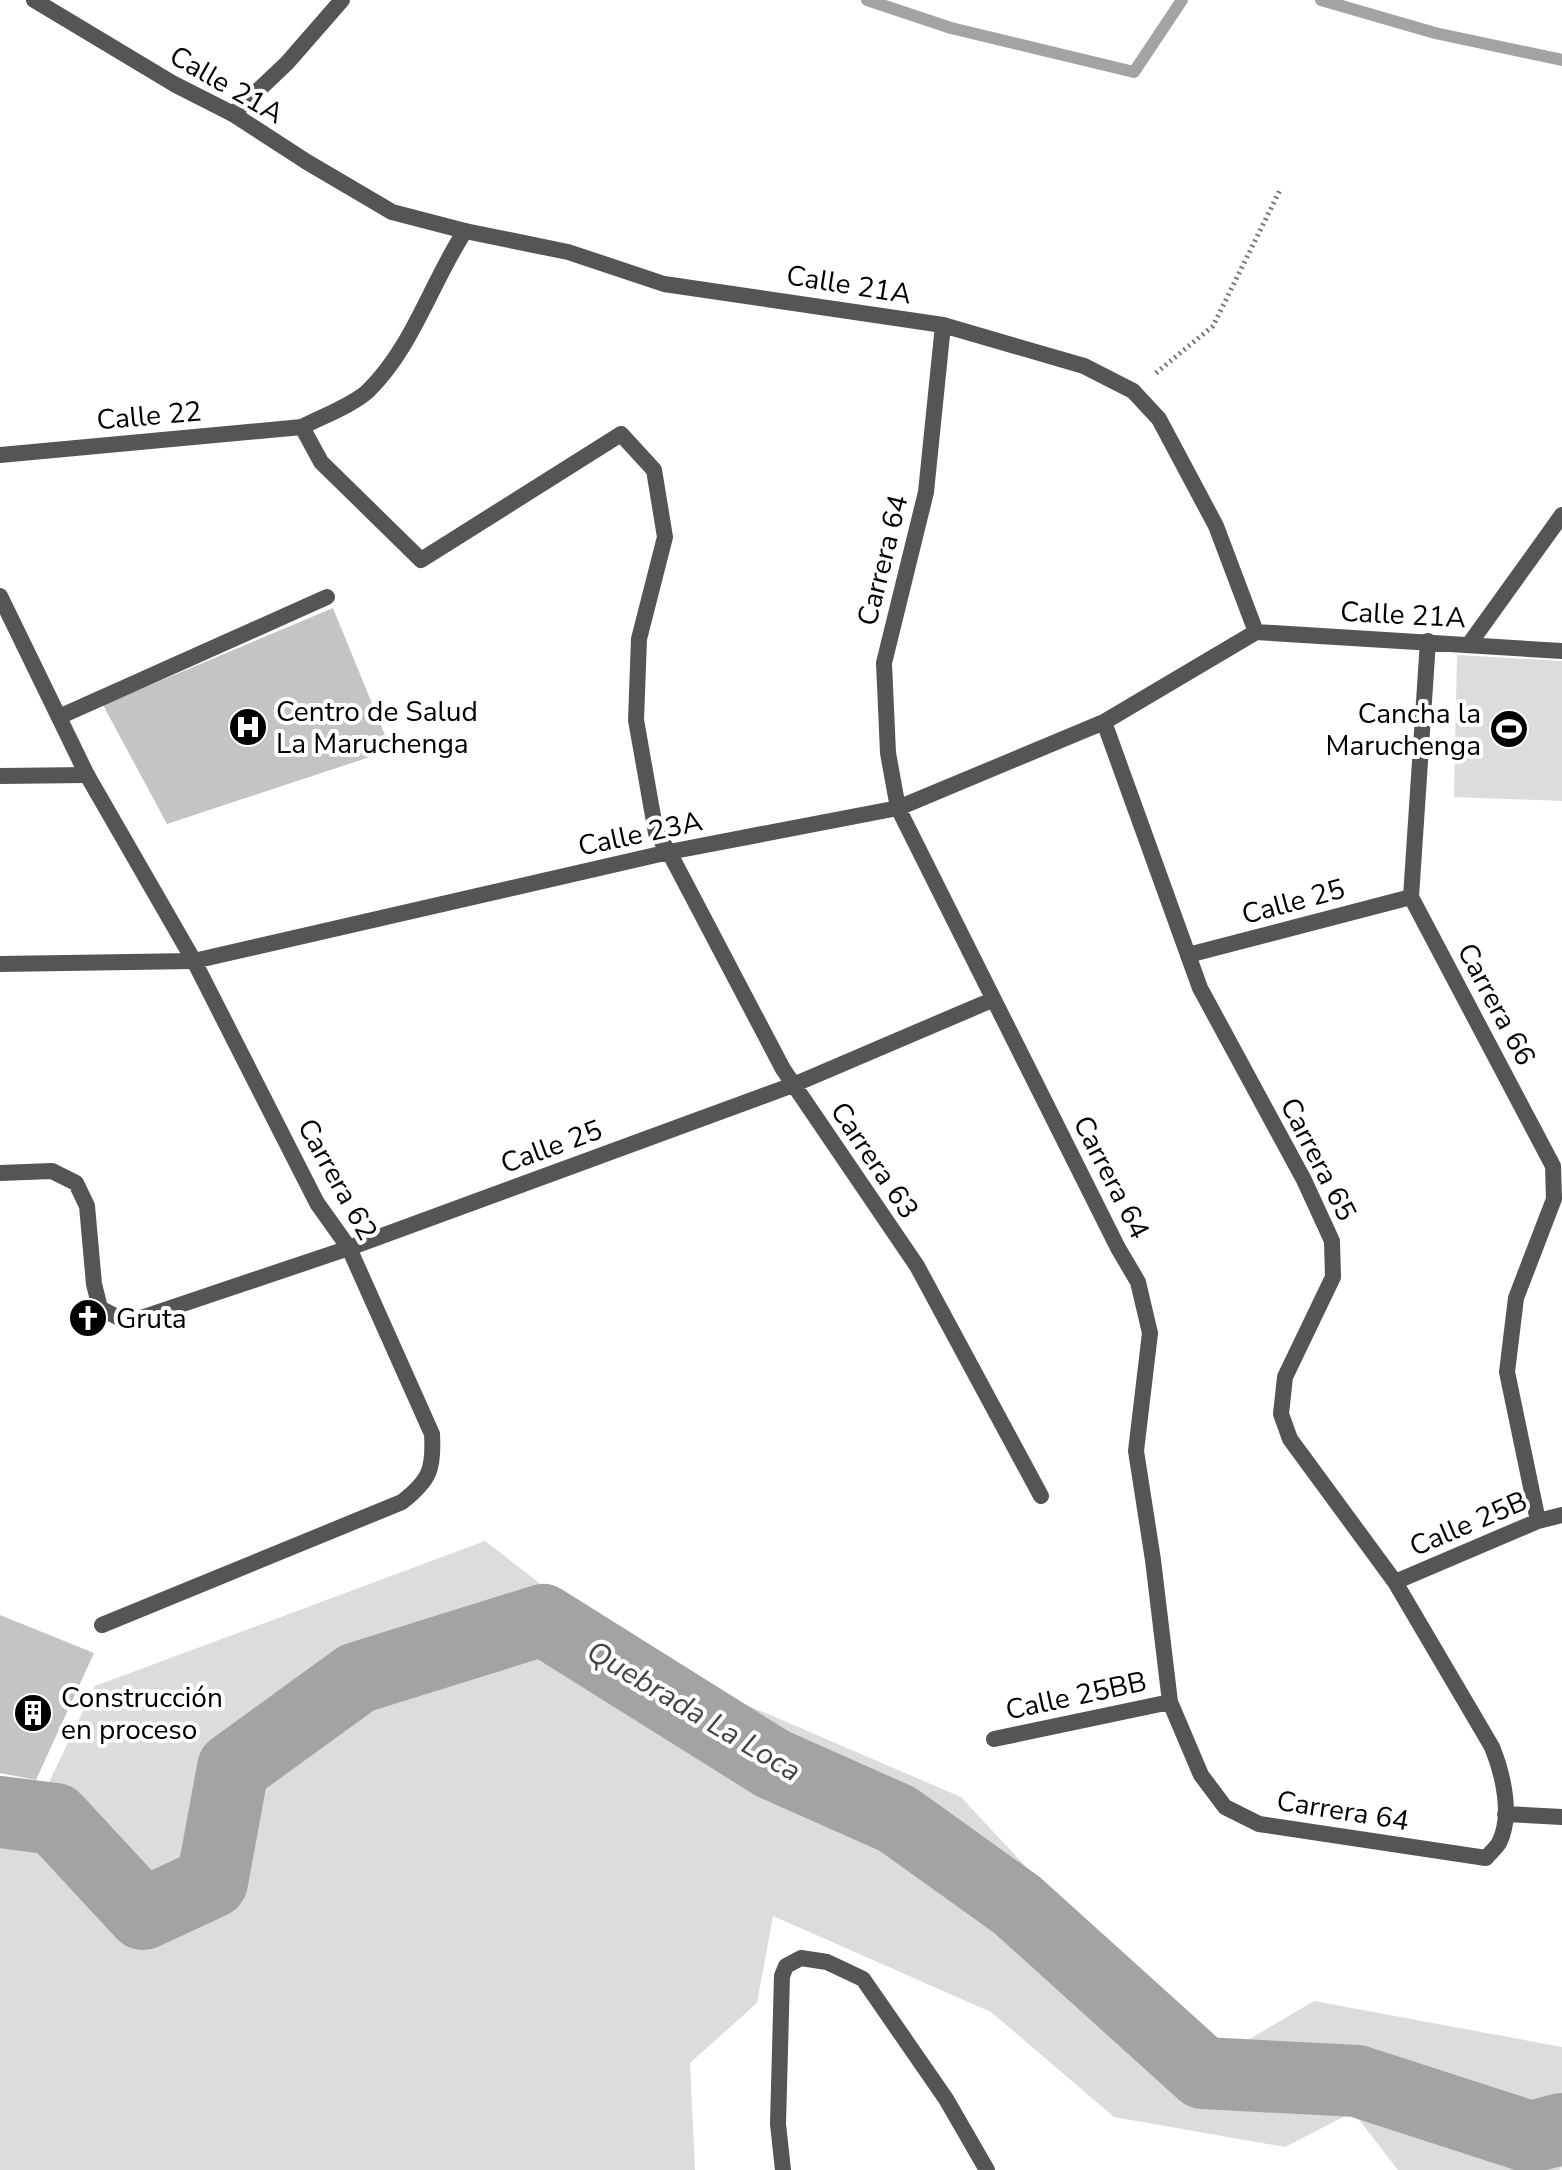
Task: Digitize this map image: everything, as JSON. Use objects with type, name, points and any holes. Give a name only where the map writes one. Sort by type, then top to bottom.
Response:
[{"type":"street","name":"Calle 21A","points":[[34,0],[174,84],[233,114],[392,212],[568,252],[664,284],[943,325],[1084,366],[1133,391],[1159,419],[1209,513],[1256,632],[1562,651]]},
{"type":"street","points":[[233,114],[287,63],[342,0]]},
{"type":"street","points":[[302,427],[366,393],[387,368],[409,335],[445,261],[465,231]]},
{"type":"street","name":"Carrera 64","points":[[943,325],[926,492],[884,663],[888,753],[898,808],[992,1000],[1138,1282],[1150,1333],[1136,1451],[1170,1702],[1201,1775],[1225,1807],[1259,1824],[1486,1858]]},
{"type":"street","name":"Calle 22","points":[[0,455],[302,427]]},
{"type":"street","name":"Carrera 63","points":[[302,427],[321,462],[421,560],[621,434],[654,470],[665,537],[639,639],[636,720],[656,833],[793,1085],[917,1266],[1041,1496]]},
{"type":"street","points":[[1470,643],[1562,515]]},
{"type":"street","name":"Carrera 62","points":[[0,596],[61,716],[87,775],[194,961],[317,1203],[349,1248],[432,1434],[434,1464],[421,1487],[402,1502],[102,1625]]},
{"type":"street","points":[[61,716],[327,597]]},
{"type":"street","name":"Calle 23A","points":[[0,964],[194,961],[669,852],[898,808],[1104,722],[1256,632]]},
{"type":"street","points":[[1411,897],[1428,641]]},
{"type":"street","name":"Carrera 65","points":[[1104,722],[1200,988],[1304,1180],[1332,1241],[1333,1277],[1285,1377],[1281,1414],[1290,1439],[1395,1582],[1492,1747],[1501,1769],[1505,1814],[1499,1842],[1486,1858]]},
{"type":"street","points":[[0,776],[87,775]]},
{"type":"street","name":"Calle 25","points":[[1188,955],[1411,897]]},
{"type":"street","name":"Carrera 66","points":[[1411,897],[1553,1166],[1554,1199],[1516,1298],[1507,1372],[1538,1521]]},
{"type":"street","name":"Calle 25","points":[[0,1173],[52,1171],[76,1183],[87,1206],[94,1284],[100,1308],[119,1318],[135,1320],[349,1248],[793,1085],[992,1000]]},
{"type":"street","name":"Calle 25B","points":[[1395,1582],[1538,1521],[1562,1515]]},
{"type":"street","name":"Calle 25BB","points":[[994,1739],[1170,1702]]},
{"type":"street","points":[[1505,1814],[1562,1817]]},
{"type":"street","points":[[783,2170],[778,2124],[782,1976],[786,1966],[801,1958],[827,1962],[863,1979],[946,2099],[987,2170]]},
{"type":"path","points":[[1133,391],[1213,326],[1281,188]]},
{"type":"shaded area","name":"Cancha la Maruchenga","points":[[1457,655],[1562,661],[1562,801],[1454,797]]},
{"type":"shaded area","points":[[485,1541],[635,1657],[961,1797],[1209,2063],[1314,2001],[1562,2047],[1562,2167],[1559,2170],[1398,2170],[1353,2112],[1285,2147],[1114,2117],[991,2012],[773,1916],[757,2003],[690,2063],[695,2170],[0,2170],[0,1785],[44,1793],[95,1686]]},
{"type":"building","name":"Centro de Salud La Maruchenga","points":[[333,608],[391,750],[167,824],[103,705]]},
{"type":"building","name":"Construcción en proceso","points":[[0,1615],[94,1653],[36,1780],[0,1773]]},
{"type":"waterway","points":[[867,0],[951,28],[1134,72],[1182,0]]},
{"type":"waterway","points":[[1321,0],[1435,33],[1562,60]]},
{"type":"waterway","name":"Quebrada La Loca","points":[[0,1812],[55,1819],[143,1914],[212,1882],[233,1768],[357,1678],[543,1620],[773,1764],[897,1819],[1017,1905],[1203,2073],[1357,2081],[1530,2137],[1562,2129]]},
{"type":"place","name":"Centro de Salud La Maruchenga","points":[[248,727]]},
{"type":"place","name":"Cancha la Maruchenga","points":[[1509,729]]},
{"type":"place","name":"Gruta","points":[[88,1318]]},
{"type":"place","name":"Construcción en proceso","points":[[33,1713]]}]
